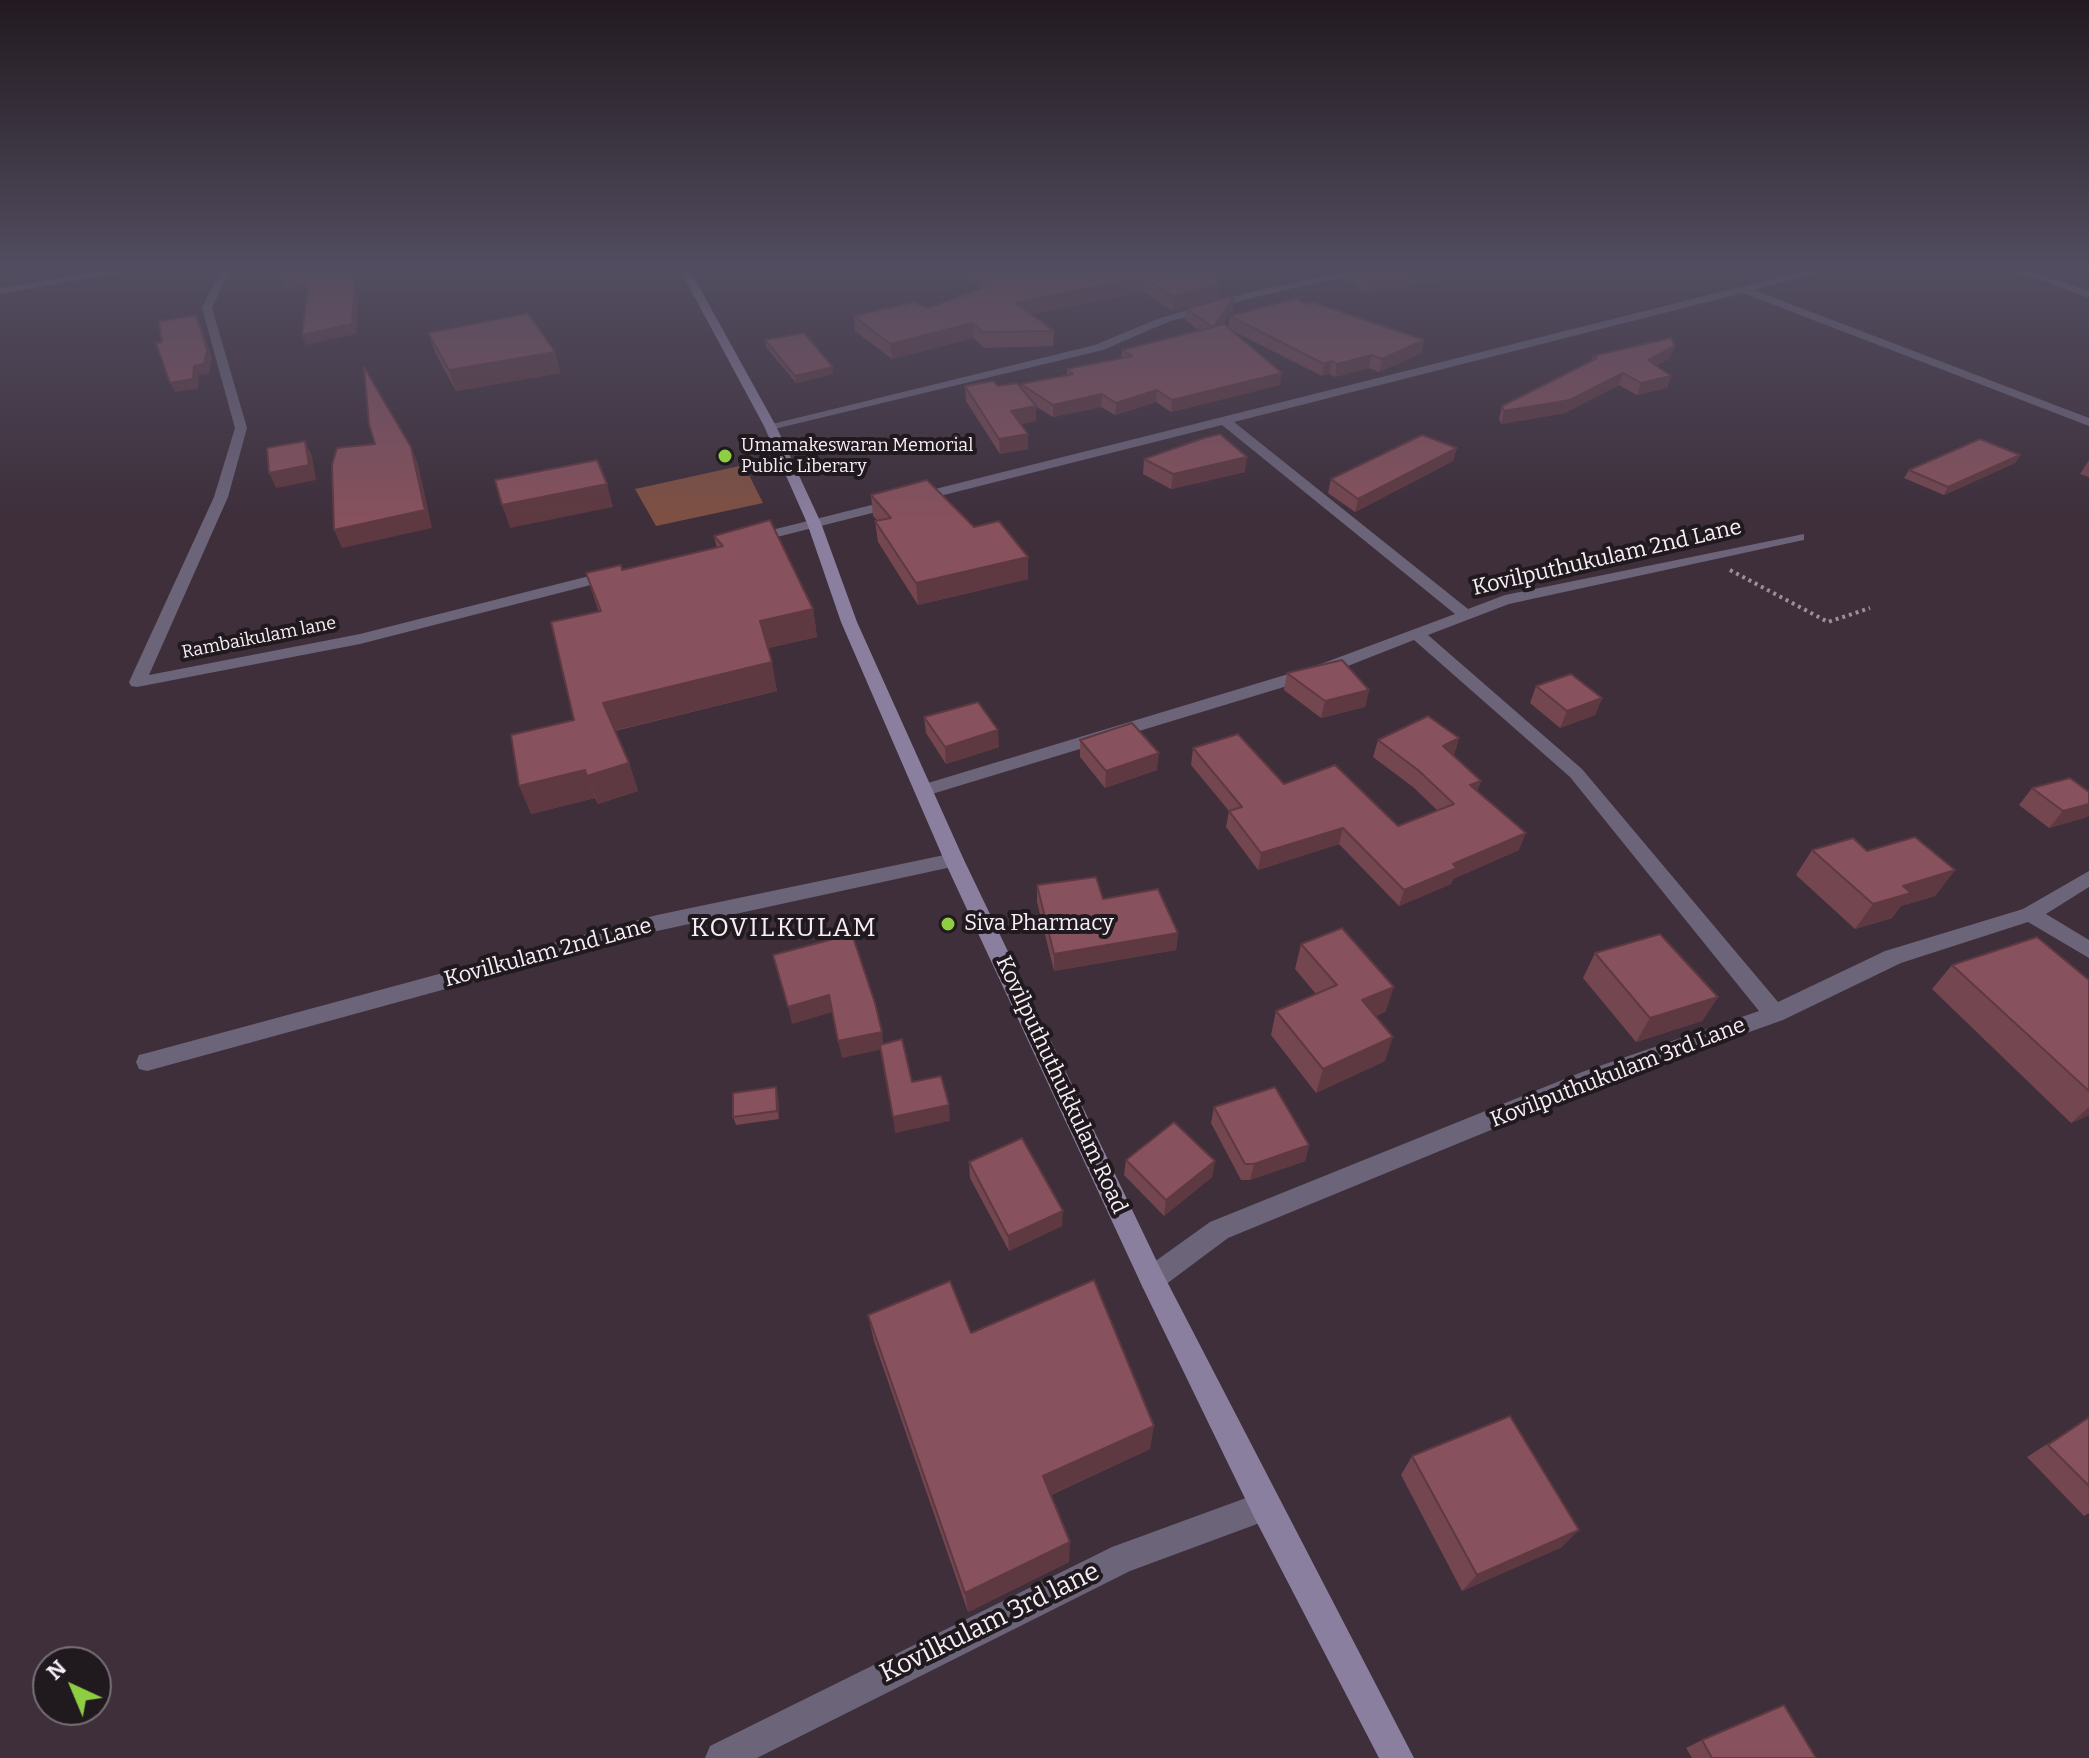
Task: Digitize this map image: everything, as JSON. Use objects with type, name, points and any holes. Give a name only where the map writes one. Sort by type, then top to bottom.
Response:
[{"type":"street","name":"Rambaikulam lane","points":[[220,354],[241,428],[221,497],[137,682],[360,639],[633,570]]},
{"type":"street","name":"Kovilputhuthukkulam Road","points":[[731,354],[770,426],[814,523],[849,622],[954,860],[1152,1279],[1265,1506],[1397,1758]]},
{"type":"street","points":[[770,426],[1074,354]]},
{"type":"street","points":[[739,542],[1489,354]]},
{"type":"street","points":[[1912,354],[2089,422]]},
{"type":"street","points":[[1223,419],[1465,614]]},
{"type":"street","name":"Kovilputhukulam 2nd Lane","points":[[925,790],[1324,669],[1505,600],[1799,537]]},
{"type":"street","points":[[1417,634],[1576,773],[1775,1014]]},
{"type":"street","name":"Kovilkulam 2nd Lane","points":[[147,1062],[657,923],[954,860]]},
{"type":"street","name":"Kovilputhukulam 3rd Lane","points":[[1152,1279],[1219,1230],[1590,1079],[1775,1014],[1893,957],[2030,914],[2089,878]]},
{"type":"street","points":[[2030,914],[2089,950]]},
{"type":"street","name":"Kovilkulam 3rd lane","points":[[722,1758],[1123,1558],[1265,1506]]},
{"type":"path","points":[[1705,556],[1828,622],[1870,608]]},
{"type":"shaded area","points":[[744,465],[763,503],[656,526],[635,489]]},
{"type":"building","points":[[160,354],[206,354],[204,364],[194,366],[193,379],[170,383]]},
{"type":"building","points":[[440,354],[543,354],[449,370]]},
{"type":"building","points":[[777,354],[822,354],[833,367],[795,376]]},
{"type":"building","points":[[1129,354],[1260,354],[1282,373],[1172,400],[1157,390],[1116,403],[1102,394],[1053,405],[1021,384],[1073,374],[1067,369],[1132,356]]},
{"type":"building","points":[[1304,354],[1393,354],[1382,359],[1372,355],[1324,364]]},
{"type":"building","points":[[1659,354],[1648,360],[1671,376],[1641,383],[1623,373],[1570,400],[1504,411],[1502,406],[1597,358],[1593,356]]},
{"type":"building","points":[[364,367],[411,447],[425,510],[334,530],[332,465],[337,448],[375,444],[369,424]]},
{"type":"building","points":[[993,381],[998,386],[1017,383],[1036,406],[1011,411],[1028,434],[999,439],[965,386]]},
{"type":"building","points":[[1220,434],[1247,457],[1173,474],[1144,459],[1204,438]]},
{"type":"building","points":[[1422,435],[1457,448],[1358,499],[1331,479]]},
{"type":"building","points":[[1980,439],[2020,455],[1948,487],[1909,470]]},
{"type":"building","points":[[305,441],[309,465],[269,473],[267,448]]},
{"type":"building","points":[[597,460],[607,484],[502,505],[495,480]]},
{"type":"building","points":[[927,480],[974,527],[999,521],[1028,557],[916,583],[875,521],[891,518],[871,495]]},
{"type":"building","points":[[770,520],[813,609],[760,621],[772,662],[603,703],[629,763],[587,776],[585,770],[519,786],[511,735],[574,720],[551,622],[601,611],[586,573],[621,565],[622,570],[723,546],[714,536]]},
{"type":"building","points":[[1342,660],[1369,690],[1325,701],[1287,673]]},
{"type":"building","points":[[1571,674],[1602,698],[1567,711],[1536,686]]},
{"type":"building","points":[[978,702],[998,730],[945,747],[924,717]]},
{"type":"building","points":[[1428,716],[1459,738],[1443,746],[1481,781],[1470,785],[1526,833],[1453,864],[1457,868],[1404,890],[1343,828],[1261,853],[1229,811],[1242,807],[1193,748],[1238,734],[1284,784],[1335,765],[1398,826],[1454,804],[1418,770],[1378,740]]},
{"type":"building","points":[[1132,723],[1159,753],[1106,771],[1080,740]]},
{"type":"building","points":[[2070,778],[2089,792],[2089,804],[2063,811],[2032,788]]},
{"type":"building","points":[[1915,837],[1955,870],[1903,886],[1911,893],[1873,904],[1812,850],[1853,838],[1867,851]]},
{"type":"building","points":[[1096,877],[1103,899],[1158,889],[1178,933],[1054,954],[1037,885]]},
{"type":"building","points":[[1342,928],[1394,987],[1362,1000],[1393,1037],[1323,1069],[1276,1011],[1337,985],[1301,944]]},
{"type":"building","points":[[852,934],[882,1032],[838,1041],[829,995],[788,1007],[773,955]]},
{"type":"building","points":[[1660,934],[1718,997],[1650,1018],[1595,953]]},
{"type":"building","points":[[2037,937],[2089,980],[2089,1091],[1952,965]]},
{"type":"building","points":[[902,1039],[912,1082],[941,1076],[949,1105],[893,1117],[880,1045]]},
{"type":"building","points":[[776,1087],[777,1111],[733,1117],[733,1093]]},
{"type":"building","points":[[1275,1087],[1309,1145],[1254,1164],[1245,1164],[1214,1107]]},
{"type":"building","points":[[1174,1122],[1215,1161],[1166,1200],[1126,1160]]},
{"type":"building","points":[[1022,1138],[1063,1211],[1008,1236],[969,1162]]},
{"type":"building","points":[[1094,1280],[1154,1426],[1043,1476],[1070,1542],[965,1593],[868,1315],[950,1281],[971,1333]]},
{"type":"building","points":[[1510,1416],[1579,1530],[1477,1575],[1412,1456]]},
{"type":"building","points":[[2089,1419],[2089,1486],[2048,1445]]},
{"type":"building","points":[[1784,1705],[1816,1758],[1712,1758],[1702,1740]]},
{"type":"place","name":"Umamakeswaran Memorial Public Liberary","points":[[725,456]]},
{"type":"place","name":"Siva Pharmacy","points":[[948,924]]},
{"type":"district","name":"KOVILKULAM","points":[[784,929]]}]
